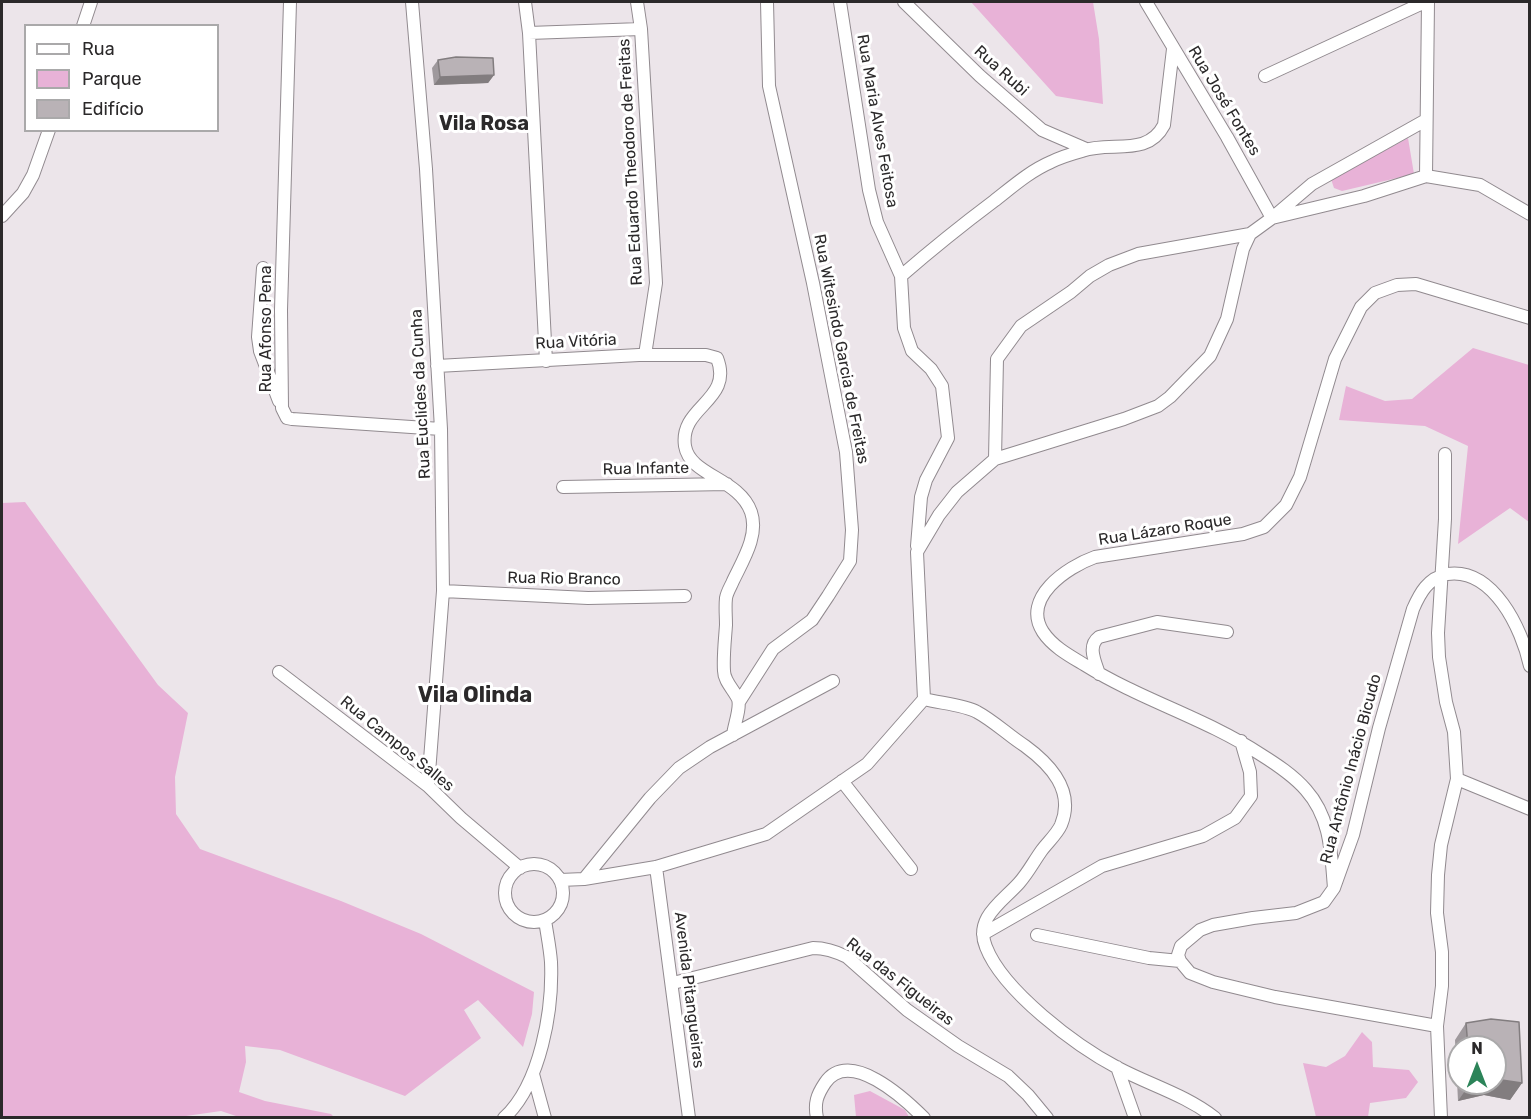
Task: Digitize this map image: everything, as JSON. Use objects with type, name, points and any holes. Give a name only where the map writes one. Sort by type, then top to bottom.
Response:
[{"type":"street","points":[[84,24],[91,2]]},
{"type":"street","name":"Rua Afonso Pena","points":[[290,2],[281,310],[282,408],[287,418],[292,419],[441,429]]},
{"type":"street","name":"Rua Euclides da Cunha","points":[[412,2],[426,169],[441,429],[443,591],[428,786]]},
{"type":"street","points":[[525,2],[529,33],[546,361]]},
{"type":"street","name":"Rua Eduardo Theodoro de Freitas","points":[[637,2],[641,29],[656,284],[645,355]]},
{"type":"street","name":"Rua Witesindo Garcia de Freitas","points":[[739,702],[773,649],[812,620],[850,561],[852,530],[846,453],[813,283],[769,86],[767,2]]},
{"type":"street","name":"Rua Maria Alves Feitosa","points":[[840,2],[869,190],[878,222],[901,276],[904,328],[912,351],[931,369],[942,386],[948,438],[926,480],[916,552]]},
{"type":"street","name":"Rua Rubi","points":[[904,2],[980,76],[1042,130],[1086,149]]},
{"type":"street","points":[[1265,76],[1427,2],[1426,176]]},
{"type":"street","name":"Rua José Fontes","points":[[1151,3],[1173,49],[1227,137],[1272,218]]},
{"type":"street","points":[[529,33],[641,29]]},
{"type":"street","points":[[901,276],[932,248],[1050,162],[1086,149],[1136,145],[1152,141],[1159,136],[1164,125],[1173,49]]},
{"type":"street","points":[[994,459],[997,359],[1021,326],[1109,265],[1138,254],[1250,234],[1311,184],[1426,120]]},
{"type":"street","points":[[2,216],[23,193],[33,175],[48,132]]},
{"type":"street","points":[[1272,218],[1364,196],[1426,176],[1480,185],[1530,214]]},
{"type":"street","points":[[560,880],[584,879],[656,867],[766,834],[867,764],[924,699],[916,552],[939,515],[957,492],[994,459],[1124,419],[1158,406],[1170,397],[1210,356],[1227,319],[1243,249],[1250,234]]},
{"type":"street","points":[[263,268],[258,337],[260,351],[282,408]]},
{"type":"street","name":"Rua Lázaro Roque","points":[[1334,888],[1328,828],[1319,807],[1306,789],[1282,768],[1241,741],[1099,674],[1057,648],[1037,621],[1036,608],[1042,596],[1062,574],[1095,557],[1243,534],[1264,526],[1275,516],[1286,505],[1300,477],[1335,359],[1361,307],[1375,293],[1397,285],[1416,284],[1530,318]]},
{"type":"street","name":"Rua Vitória","points":[[437,366],[645,355],[706,355],[717,358],[719,383],[715,393],[696,412],[686,428],[684,441],[686,453],[697,466],[729,484]]},
{"type":"street","points":[[1440,1118],[1437,1026],[1442,986],[1442,952],[1437,913],[1438,875],[1441,845],[1457,779],[1454,732],[1443,692],[1438,633],[1443,575],[1445,454]]},
{"type":"street","points":[[729,484],[743,497],[753,520],[752,537],[726,596],[724,674],[739,702],[732,735]]},
{"type":"street","name":"Rua Infante","points":[[563,487],[729,484]]},
{"type":"street","points":[[1443,575],[1455,573],[1469,575],[1481,581],[1495,595],[1519,631],[1526,646],[1530,666]]},
{"type":"street","name":"Rua Antônio Inácio Bicudo","points":[[1180,961],[1178,955],[1180,946],[1200,930],[1223,923],[1296,913],[1324,902],[1334,888],[1353,836],[1379,728],[1413,609],[1427,584],[1443,575]]},
{"type":"street","name":"Rua Rio Branco","points":[[443,591],[588,598],[685,596]]},
{"type":"street","points":[[1099,674],[1093,646],[1094,641],[1099,637],[1157,622],[1227,632]]},
{"type":"street","name":"Rua Campos Salles","points":[[279,672],[428,786],[460,818],[520,868]]},
{"type":"street","points":[[584,879],[650,798],[680,768],[732,735],[833,681]]},
{"type":"street","points":[[924,699],[976,711],[1043,759],[1060,783],[1067,801],[1061,826],[1020,882],[992,910],[986,920],[983,934],[985,945],[994,962],[1033,1008],[1058,1029],[1117,1067],[1190,1102],[1215,1118]]},
{"type":"street","points":[[983,934],[1102,866],[1203,836],[1235,818],[1251,796],[1250,772],[1241,741]]},
{"type":"street","points":[[1457,779],[1530,809]]},
{"type":"street","points":[[842,781],[911,869]]},
{"type":"street","points":[[529,865],[547,868],[560,880],[563,890],[562,899],[553,915],[545,920],[526,921],[517,917],[510,910],[506,901],[507,882],[520,868],[529,865]]},
{"type":"street","name":"Avenida Pitangueiras","points":[[656,867],[689,1118]]},
{"type":"street","points":[[504,1118],[524,1091],[533,1074],[548,1019],[551,962],[545,920]]},
{"type":"street","points":[[1037,935],[1149,958],[1180,961],[1190,973],[1213,982],[1285,999],[1437,1026]]},
{"type":"street","name":"Rua das Figueiras","points":[[672,982],[813,948],[835,951],[847,957],[907,1010],[939,1034],[1008,1076],[1047,1118]]},
{"type":"street","points":[[1117,1067],[1135,1118]]},
{"type":"street","points":[[817,1118],[816,1097],[830,1076],[845,1071],[862,1073],[873,1078],[904,1097],[924,1118]]},
{"type":"street","points":[[533,1074],[545,1118]]},
{"type":"green space","points":[[971,2],[1093,2],[1099,39],[1103,104],[1056,96]]},
{"type":"green space","points":[[1408,138],[1414,174],[1342,191],[1334,188],[1331,179]]},
{"type":"green space","points":[[1473,348],[1529,365],[1529,522],[1510,508],[1458,544],[1468,446],[1425,426],[1339,420],[1346,386],[1385,401],[1412,399]]},
{"type":"green space","points":[[25,502],[158,685],[188,713],[175,777],[176,814],[200,849],[341,901],[421,934],[534,992],[532,1014],[523,1047],[478,1000],[464,1010],[481,1038],[405,1096],[280,1050],[245,1046],[246,1062],[239,1092],[265,1101],[331,1114],[334,1117],[239,1117],[221,1111],[172,1118],[2,1117],[2,503]]},
{"type":"green space","points":[[1362,1032],[1372,1042],[1373,1067],[1409,1070],[1418,1082],[1406,1098],[1370,1103],[1368,1117],[1316,1117],[1303,1063],[1326,1067],[1345,1056]]},
{"type":"green space","points":[[870,1091],[905,1110],[909,1117],[856,1117],[854,1095]]},
{"type":"building","points":[[456,57],[493,58],[494,75],[440,77],[438,60]]},
{"type":"building","points":[[1491,1019],[1519,1022],[1522,1083],[1507,1081],[1507,1035],[1467,1035],[1466,1023]]},
{"type":"district","name":"Vila Rosa","points":[[484,124]]},
{"type":"district","name":"Vila Olinda","points":[[475,696]]}]
